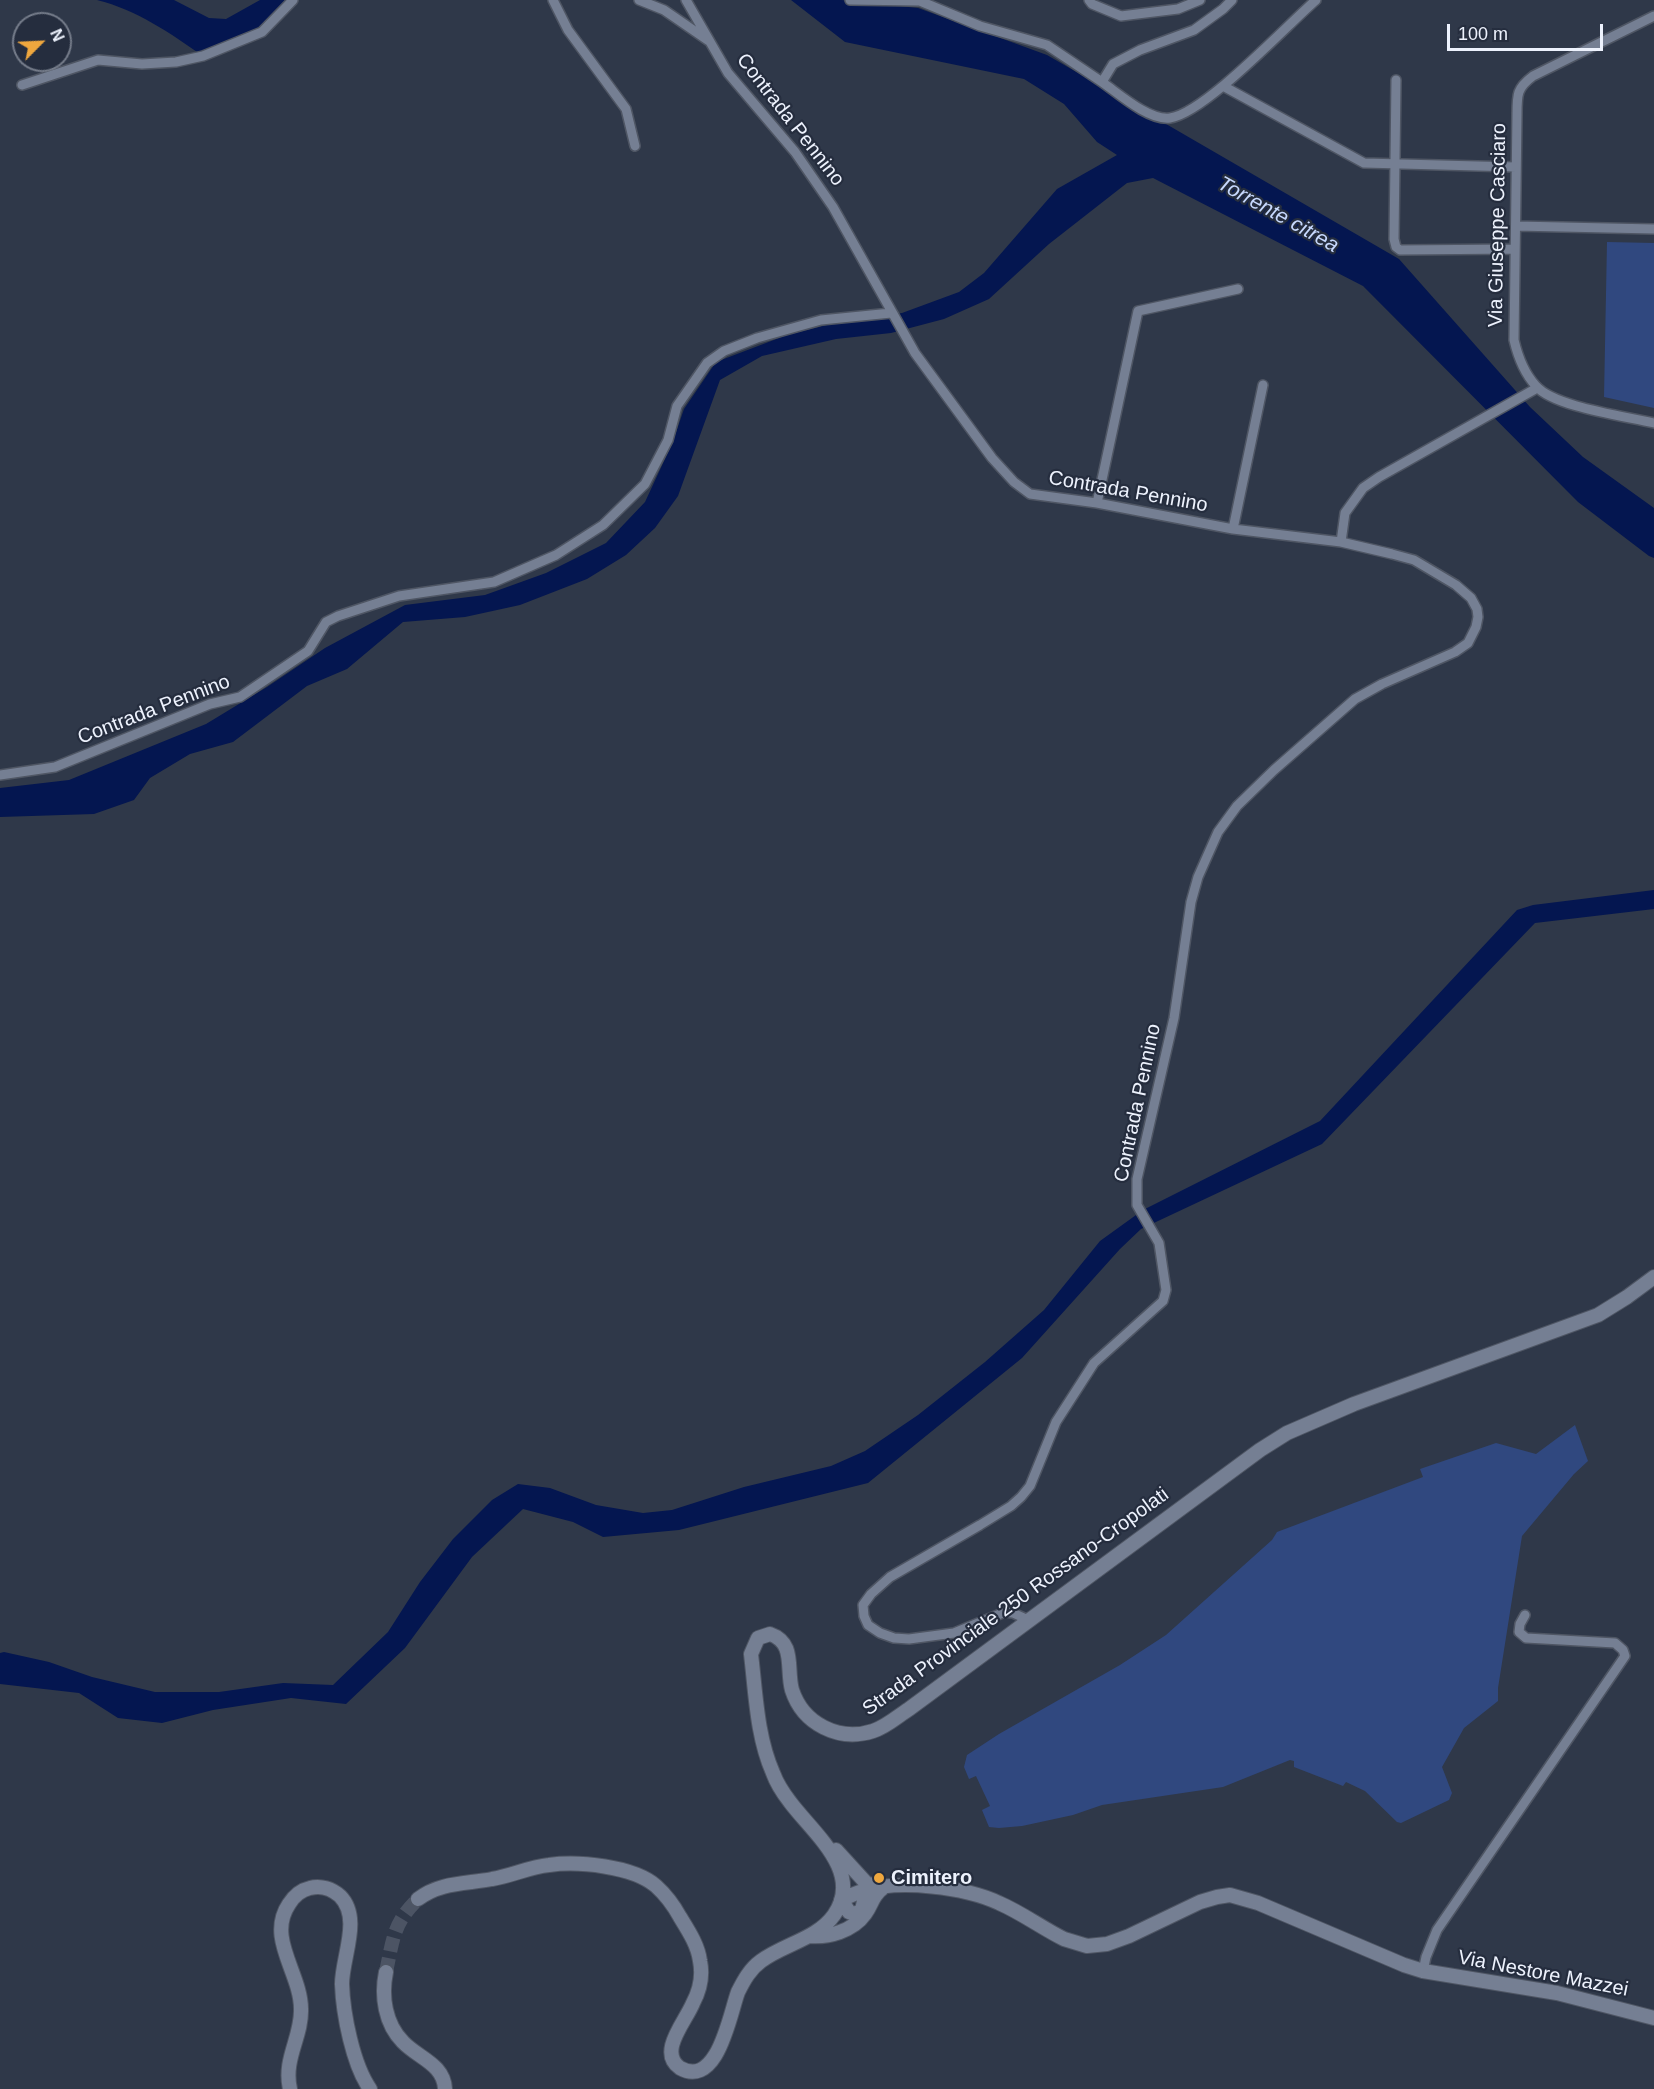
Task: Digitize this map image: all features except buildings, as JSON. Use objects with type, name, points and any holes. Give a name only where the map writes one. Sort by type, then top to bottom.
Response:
[{"type":"main road","name":"Strada Provinciale 250 Rossano-Cropolati","points":[[842,1900],[843,1883],[839,1868],[823,1841],[780,1788],[767,1760],[752,1663],[752,1654],[758,1638],[770,1634],[786,1645],[790,1661],[792,1689],[801,1708],[816,1723],[825,1729],[844,1734],[854,1735],[876,1730],[1260,1450],[1287,1433],[1353,1404],[1598,1315],[1627,1298],[1654,1276]]},
{"type":"main road","points":[[823,1841],[835,1850],[865,1886],[864,1912]]},
{"type":"main road","points":[[418,1899],[426,1893],[448,1885],[493,1879],[549,1865],[573,1864],[624,1871],[648,1880],[675,1908],[700,1956],[701,1982],[691,2008],[674,2039],[671,2053],[676,2065],[693,2073],[708,2067],[716,2059],[735,2001],[748,1973],[770,1955],[809,1936],[827,1923],[842,1900]]},
{"type":"main road","name":"Via Nestore Mazzei","points":[[842,1900],[865,1886],[931,1887],[977,1894],[1012,1909],[1064,1939],[1076,1944],[1097,1946],[1129,1936],[1208,1899],[1230,1895],[1258,1903],[1385,1959],[1423,1971],[1557,1993],[1654,2018]]},
{"type":"main road","points":[[290,2089],[289,2063],[300,2023],[301,2009],[298,1985],[283,1944],[280,1927],[285,1911],[293,1899],[304,1890],[316,1887],[337,1894],[349,1911],[350,1928],[343,1977],[344,2000],[359,2068],[370,2089]]},
{"type":"main road","points":[[809,1936],[828,1936],[864,1912],[872,1898],[885,1887]]},
{"type":"main road","points":[[842,1900],[845,1908],[852,1913],[864,1912]]},
{"type":"main road","points":[[386,1972],[385,2008],[394,2030],[402,2041],[439,2070],[444,2078],[445,2089]]},
{"type":"street","points":[[22,85],[98,60],[142,64],[176,62],[203,56],[262,32],[293,0]]},
{"type":"street","points":[[553,0],[568,30],[626,109],[635,146]]},
{"type":"street","name":"Contrada Pennino","points":[[639,0],[664,10],[711,43]]},
{"type":"street","name":"Contrada Pennino","points":[[686,0],[728,73],[795,152],[833,207],[915,353],[992,458],[1014,482],[1030,494],[1097,503],[1233,529],[1341,542],[1414,560],[1456,585],[1471,598],[1477,609],[1476,627],[1468,643],[1455,652],[1382,684],[1355,699],[1274,770],[1237,806],[1218,832],[1198,876],[1191,902],[1174,1018],[1137,1179],[1137,1205],[1159,1243],[1166,1290],[1163,1301],[1094,1363],[1056,1422],[1030,1486],[1011,1506],[890,1576],[863,1605],[868,1625],[894,1638],[909,1639],[954,1633],[1005,1612],[1024,1618]]},
{"type":"street","points":[[850,0],[920,1],[980,26],[1047,45],[1151,115],[1169,118],[1192,109],[1223,86],[1315,0]]},
{"type":"street","points":[[1089,0],[1092,4],[1121,16],[1178,9],[1200,0]]},
{"type":"street","points":[[1102,82],[1113,64],[1140,50],[1194,30],[1232,0]]},
{"type":"street","name":"Via Giuseppe Casciaro","points":[[1537,388],[1519,358],[1514,340],[1517,96],[1521,85],[1533,76],[1654,16]]},
{"type":"street","points":[[1396,80],[1394,164],[1394,239],[1396,247],[1400,250],[1515,249]]},
{"type":"street","points":[[1223,86],[1364,163],[1516,167]]},
{"type":"street","points":[[1516,226],[1654,229]]},
{"type":"street","points":[[1097,503],[1138,311],[1238,289]]},
{"type":"street","name":"Contrada Pennino","points":[[0,775],[55,766],[210,704],[240,697],[308,651],[326,622],[338,616],[399,596],[494,582],[556,555],[603,525],[645,484],[668,440],[677,406],[707,363],[724,351],[757,338],[821,320],[891,313]]},
{"type":"street","points":[[1233,529],[1263,385]]},
{"type":"street","points":[[1341,542],[1345,513],[1363,488],[1537,388],[1552,398],[1572,405],[1654,423]]},
{"type":"street","points":[[1423,1971],[1437,1930],[1625,1656],[1623,1650],[1615,1643],[1526,1638],[1520,1632],[1520,1624],[1525,1615]]},
{"type":"shaded area","points":[[1607,242],[1654,243],[1654,408],[1604,397]]},
{"type":"shaded area","points":[[1575,1425],[1588,1461],[1574,1474],[1522,1536],[1498,1688],[1498,1701],[1464,1728],[1442,1767],[1452,1793],[1449,1800],[1401,1823],[1397,1822],[1365,1791],[1346,1782],[1343,1786],[1294,1767],[1294,1761],[1290,1760],[1223,1787],[1102,1805],[1073,1815],[1022,1826],[989,1827],[982,1810],[990,1806],[976,1776],[969,1779],[964,1767],[967,1755],[999,1734],[1120,1665],[1166,1635],[1272,1540],[1277,1532],[1423,1477],[1420,1469],[1496,1443],[1536,1454]]},
{"type":"water","points":[[97,0],[174,0],[209,18],[226,19],[260,0],[294,0],[262,32],[203,56],[139,16]]},
{"type":"water","name":"Torrente citrea","points":[[791,0],[841,0],[918,8],[1047,55],[1399,259],[1530,407],[1583,457],[1654,508],[1654,558],[1578,502],[1363,286],[1153,178],[1127,183],[1049,244],[989,299],[944,319],[891,333],[836,339],[762,356],[720,380],[678,496],[655,528],[626,555],[587,579],[520,605],[465,617],[403,622],[347,669],[307,686],[233,742],[190,754],[150,778],[134,800],[94,814],[0,817],[0,788],[69,780],[206,724],[325,648],[405,605],[485,595],[546,573],[606,543],[645,502],[672,444],[684,409],[716,362],[787,335],[827,325],[902,313],[959,292],[984,273],[1057,189],[1117,155],[1097,142],[1064,104],[1024,79],[845,42]]},
{"type":"water","points":[[1654,890],[1654,909],[1535,923],[1322,1144],[1141,1229],[1120,1249],[1022,1358],[868,1483],[679,1530],[603,1537],[573,1522],[523,1509],[472,1557],[405,1648],[346,1704],[291,1698],[213,1710],[162,1723],[118,1718],[79,1693],[0,1684],[0,1653],[4,1652],[49,1662],[92,1677],[155,1692],[219,1692],[283,1683],[333,1685],[388,1632],[420,1582],[453,1539],[492,1500],[518,1484],[550,1488],[596,1505],[643,1513],[672,1510],[744,1487],[831,1466],[865,1451],[918,1415],[985,1362],[1044,1310],[1100,1241],[1143,1210],[1320,1121],[1517,910],[1533,905]]},
{"type":"tunnel","points":[[386,1972],[395,1933],[403,1916],[418,1899]]},
{"type":"place","name":"Cimitero","points":[[879,1878]]}]
